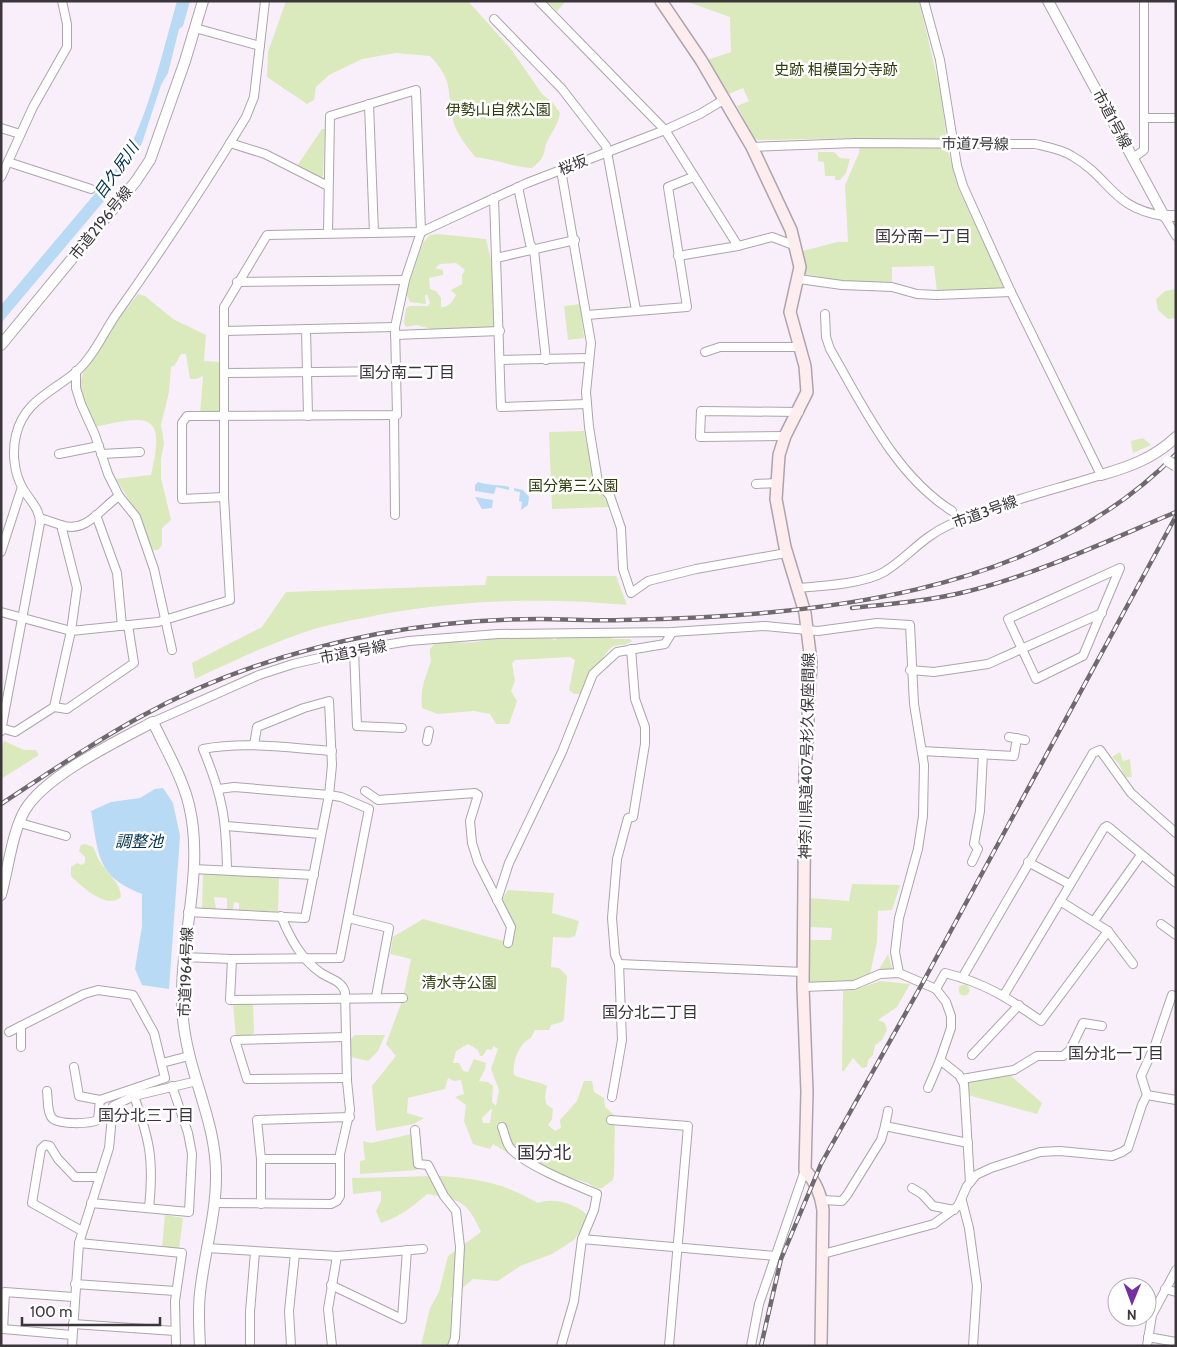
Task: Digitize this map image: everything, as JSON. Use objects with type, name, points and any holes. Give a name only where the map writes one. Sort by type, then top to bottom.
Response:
[{"type":"main road","name":"神奈川県道407号杉久保座間線","points":[[661,1],[702,60],[752,147],[796,246],[800,267],[799,279],[790,312],[805,366],[807,392],[799,412],[785,436],[779,455],[777,483],[779,523],[808,630],[811,662],[805,775],[803,972],[807,1092],[805,1170]]},
{"type":"main road","points":[[805,1170],[814,1180],[822,1200],[821,1346]]},
{"type":"street","points":[[1,176],[38,97],[66,47],[67,24],[62,1]]},
{"type":"street","name":"市道2196号線","points":[[1,345],[136,181],[150,160],[203,1]]},
{"type":"street","points":[[61,525],[76,588],[71,631],[54,706],[15,732],[1,729],[40,518],[22,487],[16,470],[14,451],[20,422],[37,399],[76,372],[92,352],[107,327],[155,260],[246,117],[254,97],[265,1]]},
{"type":"street","points":[[539,1],[665,130],[738,246]]},
{"type":"street","points":[[924,1],[940,60],[957,166],[963,186],[1011,292],[1101,475]]},
{"type":"street","name":"市道1号線","points":[[1048,1],[1176,236]]},
{"type":"street","points":[[1133,158],[1144,150],[1144,1]]},
{"type":"street","points":[[494,19],[562,90],[607,150],[636,310]]},
{"type":"street","points":[[195,28],[260,46]]},
{"type":"street","points":[[328,233],[330,116],[416,90],[421,232],[405,280],[395,331],[397,414],[394,415],[395,516]]},
{"type":"street","name":"桜坂","points":[[421,232],[518,187],[607,150],[665,130],[700,114],[724,99]]},
{"type":"street","points":[[369,104],[374,233]]},
{"type":"street","points":[[1144,118],[1176,118]]},
{"type":"street","points":[[1,128],[20,134]]},
{"type":"street","points":[[230,142],[265,154],[328,186]]},
{"type":"street","name":"市道7号線","points":[[752,147],[855,143],[1035,144],[1057,149],[1072,156],[1134,209],[1164,216],[1176,216]]},
{"type":"street","points":[[8,162],[91,189]]},
{"type":"street","points":[[561,170],[587,314],[591,350],[587,404],[598,482],[610,496],[621,528],[624,569],[630,593],[652,580],[696,569],[786,553]]},
{"type":"street","points":[[587,314],[687,307],[668,188],[693,177]]},
{"type":"street","points":[[518,187],[530,244],[534,250],[546,360]]},
{"type":"street","points":[[494,198],[500,331],[501,407],[587,404]]},
{"type":"street","points":[[1,612],[71,631],[158,622],[230,600],[224,497],[224,306],[267,234],[421,232]]},
{"type":"street","points":[[678,256],[738,246],[772,237],[796,246]]},
{"type":"street","points":[[496,258],[574,240]]},
{"type":"street","points":[[799,279],[842,285],[892,288],[917,294],[1011,292]]},
{"type":"street","points":[[237,282],[405,280]]},
{"type":"street","points":[[825,314],[826,337],[830,349],[894,454],[922,489],[952,511]]},
{"type":"street","points":[[224,331],[306,329],[500,331]]},
{"type":"street","points":[[306,329],[308,416]]},
{"type":"street","points":[[705,352],[720,347],[799,347]]},
{"type":"street","points":[[500,360],[590,358]]},
{"type":"street","points":[[224,373],[396,371]]},
{"type":"street","points":[[76,372],[76,388],[81,404],[119,496],[136,517],[154,569],[172,650]]},
{"type":"street","points":[[785,436],[700,437],[701,411],[799,412]]},
{"type":"street","points":[[224,497],[182,499],[182,423],[187,416],[394,415]]},
{"type":"street","name":"市道3号線","points":[[798,588],[873,576],[886,571],[920,541],[950,524],[998,506],[1134,465],[1158,453],[1176,437]]},
{"type":"street","points":[[59,454],[100,450],[140,452]]},
{"type":"street","points":[[1158,453],[1172,463]]},
{"type":"street","points":[[756,484],[777,483]]},
{"type":"street","points":[[1,552],[3,537],[22,487]]},
{"type":"street","points":[[40,518],[70,528],[83,526],[96,516],[104,506],[119,496]]},
{"type":"street","points":[[54,706],[67,709],[134,662],[125,626],[117,573],[96,516]]},
{"type":"street","points":[[1120,568],[1083,656],[1036,679],[1023,648],[1008,619],[1120,568]]},
{"type":"street","points":[[899,973],[895,952],[898,918],[918,849],[923,816],[924,765],[910,670],[934,672],[988,664],[1102,613]]},
{"type":"street","name":"市道3号線","points":[[1,895],[20,823],[25,811],[33,801],[60,777],[152,722],[259,675],[293,664],[354,650],[418,640],[498,634],[672,632],[765,626],[808,630],[877,623],[910,625],[910,670]]},
{"type":"street","points":[[497,900],[508,863],[562,752],[593,674],[617,652],[665,644],[672,632]]},
{"type":"street","points":[[612,1097],[621,1054],[622,1021],[618,964],[615,956],[612,918],[617,859],[628,818],[633,817],[645,744],[645,727],[635,699],[631,649]]},
{"type":"street","points":[[354,650],[357,726],[402,728]]},
{"type":"street","points":[[188,912],[305,918],[329,795],[332,751],[329,701],[304,708],[258,727],[254,745]]},
{"type":"street","name":"市道1964号線","points":[[152,722],[188,803],[192,832],[193,869],[184,956],[183,1019],[190,1056],[213,1134],[216,1178],[215,1203],[200,1294],[200,1346]]},
{"type":"street","points":[[427,741],[429,731]]},
{"type":"street","points":[[922,751],[1014,756],[1013,738],[1025,740]]},
{"type":"street","points":[[227,870],[226,826],[219,789],[203,749],[225,745],[254,745],[332,751]]},
{"type":"street","points":[[962,978],[1093,753],[1100,750],[1131,793],[1176,833]]},
{"type":"street","points":[[972,862],[978,849],[974,844],[981,790],[983,754]]},
{"type":"street","points":[[184,956],[232,960],[340,958],[369,809],[341,797],[329,795],[234,788],[219,789]]},
{"type":"street","points":[[364,791],[378,800],[475,793],[478,795],[470,821],[471,838],[478,862],[511,927],[508,943]]},
{"type":"street","points":[[20,823],[66,836]]},
{"type":"street","points":[[226,826],[321,834]]},
{"type":"street","points":[[1004,995],[1069,884],[1107,826],[1176,883]]},
{"type":"street","points":[[1094,921],[1141,855]]},
{"type":"street","points":[[1028,862],[1069,884]]},
{"type":"street","points":[[193,869],[314,875]]},
{"type":"street","points":[[1060,902],[1108,931],[1133,964]]},
{"type":"street","points":[[215,1203],[330,1204],[337,1201],[340,1196],[340,1159],[350,1117],[347,1078],[346,997],[340,983],[321,973],[304,958],[292,941],[281,916]]},
{"type":"street","points":[[348,918],[389,928],[376,998]]},
{"type":"street","points":[[1162,924],[1176,935]]},
{"type":"street","points":[[936,989],[945,974],[962,978],[1004,995],[1041,1021],[1108,931]]},
{"type":"street","points":[[232,960],[230,1000],[346,997],[403,998]]},
{"type":"street","points":[[618,964],[803,972]]},
{"type":"street","points":[[803,986],[854,986],[880,974],[899,973],[936,989],[946,1002],[951,1016],[951,1028],[928,1088]]},
{"type":"street","points":[[9,1032],[84,994],[98,990],[133,995],[154,1033],[165,1078],[100,1100],[78,1096],[74,1067]]},
{"type":"street","points":[[970,1182],[983,1171],[1040,1152],[1060,1151],[1112,1156],[1128,1148],[1147,1095],[1141,1076],[1172,996]]},
{"type":"street","points":[[972,1055],[1018,1006]]},
{"type":"street","points":[[1167,1012],[1176,1016]]},
{"type":"street","points":[[962,1079],[1014,1070],[1037,1056],[1063,1056],[1070,1050],[1083,1023],[1102,1026]]},
{"type":"street","points":[[21,1026],[22,1048]]},
{"type":"street","points":[[346,1037],[235,1040],[247,1079],[347,1078]]},
{"type":"street","points":[[162,1063],[190,1056]]},
{"type":"street","points":[[823,1254],[928,1226],[954,1210],[962,1201],[970,1182],[962,1079],[940,1060]]},
{"type":"street","points":[[72,1346],[73,1297],[79,1243],[90,1203],[109,1148],[113,1106],[134,1096],[197,1081]]},
{"type":"street","points":[[90,1203],[189,1212],[192,1154],[188,1133],[172,1086]]},
{"type":"street","points":[[48,1091],[51,1117],[58,1121],[90,1124],[98,1120],[100,1100]]},
{"type":"street","points":[[1147,1095],[1176,1100]]},
{"type":"street","points":[[134,1096],[148,1138],[150,1152],[152,1181],[149,1208]]},
{"type":"street","points":[[822,1200],[842,1201],[847,1196],[881,1140],[888,1111]]},
{"type":"street","points":[[261,1204],[261,1159],[257,1120],[350,1117]]},
{"type":"street","points":[[611,1120],[688,1126],[669,1346]]},
{"type":"street","points":[[884,1126],[968,1143]]},
{"type":"street","points":[[502,1127],[510,1148],[540,1168],[597,1194],[594,1210],[582,1239],[574,1301],[561,1346]]},
{"type":"street","points":[[415,1130],[418,1164],[428,1165],[444,1196],[456,1211],[460,1247],[455,1338],[452,1346]]},
{"type":"street","points":[[82,1231],[32,1203],[41,1149],[45,1145],[50,1146],[58,1159],[75,1177],[99,1177]]},
{"type":"street","points":[[261,1159],[340,1159]]},
{"type":"street","points":[[751,1346],[759,1304],[805,1170]]},
{"type":"street","points":[[912,1188],[922,1194],[933,1206],[954,1210]]},
{"type":"street","points":[[962,1201],[969,1228],[977,1286],[973,1346]]},
{"type":"street","points":[[582,1239],[775,1256]]},
{"type":"street","points":[[79,1243],[182,1253],[176,1292],[176,1346]]},
{"type":"street","points":[[207,1248],[337,1256],[423,1248]]},
{"type":"street","points":[[331,1285],[402,1319],[407,1250]]},
{"type":"street","points":[[250,1346],[250,1312],[256,1252]]},
{"type":"street","points":[[291,1346],[289,1312],[295,1254]]},
{"type":"street","points":[[332,1346],[328,1309],[337,1256]]},
{"type":"street","points":[[1176,1270],[1152,1315],[1148,1342],[1176,1342]]},
{"type":"street","points":[[75,1284],[176,1292]]},
{"type":"street","points":[[1165,1290],[1176,1292]]},
{"type":"street","points":[[72,1335],[3,1329],[5,1292],[73,1297]]},
{"type":"street","points":[[73,1324],[175,1331]]},
{"type":"green space","name":"伊勢山自然公園","points":[[286,1],[468,1],[511,49],[542,94],[553,103],[560,113],[541,160],[532,168],[475,157],[457,130],[453,120],[446,80],[438,65],[430,56],[396,53],[362,59],[329,75],[316,87],[314,100],[307,104],[267,77],[268,52]]},
{"type":"green space","points":[[546,1],[566,1],[557,11]]},
{"type":"green space","name":"史跡 相模国分寺跡","points":[[685,1],[919,1],[941,94],[948,150],[958,188],[1003,284],[1003,291],[937,292],[934,266],[892,267],[892,285],[849,283],[805,274],[803,251],[837,242],[848,242],[845,185],[859,153],[860,138],[758,140],[754,138],[737,106],[749,101],[743,88],[729,94],[707,60],[731,52],[730,17]]},
{"type":"green space","points":[[322,129],[325,129],[323,176],[320,179],[297,166]]},
{"type":"green space","points":[[818,152],[834,152],[840,158],[850,159],[846,173],[840,180],[835,180],[835,176],[825,176],[824,162],[818,161]]},
{"type":"green space","points":[[438,234],[486,239],[495,278],[497,313],[493,319],[495,327],[492,330],[436,330],[416,325],[406,327],[404,323],[406,308],[410,306],[428,306],[430,303],[427,294],[425,296],[426,304],[410,302],[406,293],[423,243],[430,235]],"holes":[[[456,263],[465,270],[462,275],[462,284],[451,290],[456,295],[453,300],[448,305],[441,307],[441,298],[436,291],[430,289],[429,278],[443,275],[443,270],[435,268],[440,264]]]},
{"type":"green space","points":[[1176,289],[1176,318],[1168,319],[1158,310],[1156,299],[1165,291]]},
{"type":"green space","points":[[138,294],[145,296],[173,319],[206,335],[204,361],[219,362],[220,414],[200,414],[203,376],[190,379],[186,354],[181,354],[175,365],[171,367],[169,392],[161,425],[164,443],[161,459],[161,478],[171,520],[162,528],[162,545],[158,550],[153,550],[136,511],[116,479],[151,475],[156,439],[154,429],[149,423],[140,420],[95,427],[84,403],[80,388],[82,378],[94,354]]},
{"type":"green space","points":[[580,304],[584,338],[568,340],[564,306]]},
{"type":"green space","name":"国分第三公園","points":[[584,431],[595,483],[610,507],[552,509],[549,432]]},
{"type":"green space","points":[[1143,438],[1151,445],[1133,453],[1131,441]]},
{"type":"green space","points":[[487,576],[616,576],[627,605],[564,601],[502,601],[440,606],[378,615],[328,625],[296,635],[195,679],[192,663],[262,627],[286,592],[485,585]]},
{"type":"green space","points":[[562,634],[595,637],[603,634],[614,639],[630,639],[632,641],[614,646],[606,653],[580,694],[574,694],[569,690],[575,660],[570,657],[515,660],[512,663],[515,681],[511,691],[517,701],[509,724],[496,724],[490,714],[474,711],[438,714],[422,708],[422,688],[431,661],[430,649],[437,641],[474,642],[488,639],[492,635],[546,637],[555,640]]},
{"type":"green space","points":[[4,741],[24,750],[36,750],[39,755],[1,779],[1,750]]},
{"type":"green space","points":[[1120,752],[1123,761],[1130,759],[1132,777],[1125,777],[1119,764],[1112,757]]},
{"type":"green space","points":[[85,844],[93,847],[99,860],[119,887],[121,897],[109,901],[102,899],[81,886],[71,876],[71,867],[77,863],[82,865],[85,862],[85,857],[79,851],[81,845]]},
{"type":"green space","points":[[203,874],[279,877],[278,912],[239,910],[239,903],[234,902],[233,910],[227,910],[227,898],[214,897],[216,909],[202,909]]},
{"type":"green space","points":[[852,884],[900,885],[892,910],[878,911],[877,942],[870,974],[852,983],[812,983],[808,979],[808,940],[831,940],[832,928],[809,927],[809,898],[849,901]]},
{"type":"green space","name":"清水寺公園","points":[[508,890],[554,893],[552,913],[579,921],[575,936],[569,938],[553,937],[551,967],[559,968],[567,976],[564,1019],[562,1022],[551,1025],[549,1030],[535,1030],[531,1038],[523,1044],[517,1054],[514,1075],[547,1086],[546,1104],[553,1109],[552,1119],[548,1125],[555,1131],[561,1128],[560,1120],[577,1101],[584,1081],[592,1081],[594,1092],[604,1098],[605,1107],[615,1116],[614,1175],[613,1180],[602,1188],[596,1189],[588,1183],[558,1174],[523,1154],[508,1153],[493,1144],[490,1149],[473,1144],[464,1121],[466,1105],[455,1097],[464,1094],[461,1080],[454,1081],[448,1078],[445,1089],[408,1098],[407,1113],[424,1118],[414,1124],[376,1131],[372,1086],[396,1056],[386,1044],[403,998],[411,959],[390,954],[393,937],[423,919],[507,942],[511,938],[502,899]],"holes":[[[468,1044],[478,1050],[480,1056],[483,1056],[487,1049],[492,1050],[493,1046],[498,1049],[491,1069],[499,1090],[496,1106],[492,1102],[493,1086],[488,1082],[479,1081],[486,1063],[474,1059],[468,1072],[463,1071],[459,1063],[453,1063],[456,1051]],[[492,1108],[490,1123],[483,1123],[482,1118]]]},
{"type":"green space","points":[[888,954],[892,968],[889,971],[878,971]]},
{"type":"green space","points":[[880,981],[910,984],[897,1007],[878,1020],[885,1023],[887,1030],[882,1040],[875,1045],[873,1055],[868,1060],[867,1067],[862,1068],[853,1058],[844,1071],[842,1071],[843,991],[855,990]]},
{"type":"green space","points":[[962,985],[966,985],[969,990],[968,994],[962,995],[959,992],[959,988]]},
{"type":"green space","points":[[233,1004],[253,1004],[254,1032],[251,1036],[236,1037]]},
{"type":"green space","points":[[355,1035],[385,1035],[378,1051],[368,1061],[351,1057],[351,1039]]},
{"type":"green space","points":[[1010,1075],[1042,1103],[1037,1114],[968,1095],[968,1082]]},
{"type":"green space","points":[[412,1134],[417,1170],[360,1174],[360,1161],[365,1160],[363,1141],[371,1143]]},
{"type":"green space","points":[[441,1176],[502,1186],[538,1203],[558,1201],[579,1208],[589,1217],[574,1240],[552,1254],[520,1266],[498,1281],[473,1279],[451,1298],[457,1346],[421,1346],[430,1308],[439,1292],[448,1256],[481,1232],[471,1213],[461,1203],[427,1194],[406,1211],[381,1223],[376,1211],[381,1201],[381,1191],[353,1194],[352,1178]]},
{"type":"green space","points":[[165,1215],[183,1218],[179,1249],[162,1248]]},
{"type":"water","name":"目久尻川","points":[[177,1],[190,1],[183,26],[179,29],[168,73],[161,85],[142,143],[132,161],[107,189],[104,201],[1,323],[1,305],[125,158],[142,120],[161,61]]},
{"type":"water","points":[[478,482],[509,487],[509,490],[496,487],[494,494],[475,491],[475,485]]},
{"type":"water","points":[[514,488],[523,490],[529,497],[528,505],[521,510],[520,492],[514,491]]},
{"type":"water","points":[[475,497],[493,500],[492,508],[482,509]]},
{"type":"water","name":"調整池","points":[[163,788],[173,803],[180,836],[169,989],[142,985],[135,969],[142,926],[142,894],[116,880],[102,862],[91,811],[111,802],[140,798],[155,789]]},
{"type":"railway","points":[[1,804],[104,737],[168,702],[226,677],[285,656],[346,640],[397,630],[438,625],[499,620],[694,618],[844,603],[918,589],[989,568],[1057,540],[1120,502],[1176,454]]},
{"type":"railway","points":[[852,608],[937,598],[992,585],[1072,556],[1176,512]]},
{"type":"railway","points":[[761,1346],[781,1259],[821,1164],[922,984],[1176,516]]},
{"type":"district","name":"国分南一丁目","points":[[923,236]]},
{"type":"district","name":"国分南二丁目","points":[[407,372]]},
{"type":"district","name":"国分北二丁目","points":[[650,1012]]},
{"type":"district","name":"国分北一丁目","points":[[1116,1053]]},
{"type":"district","name":"国分北三丁目","points":[[146,1115]]},
{"type":"district","name":"国分北","points":[[544,1153]]}]
